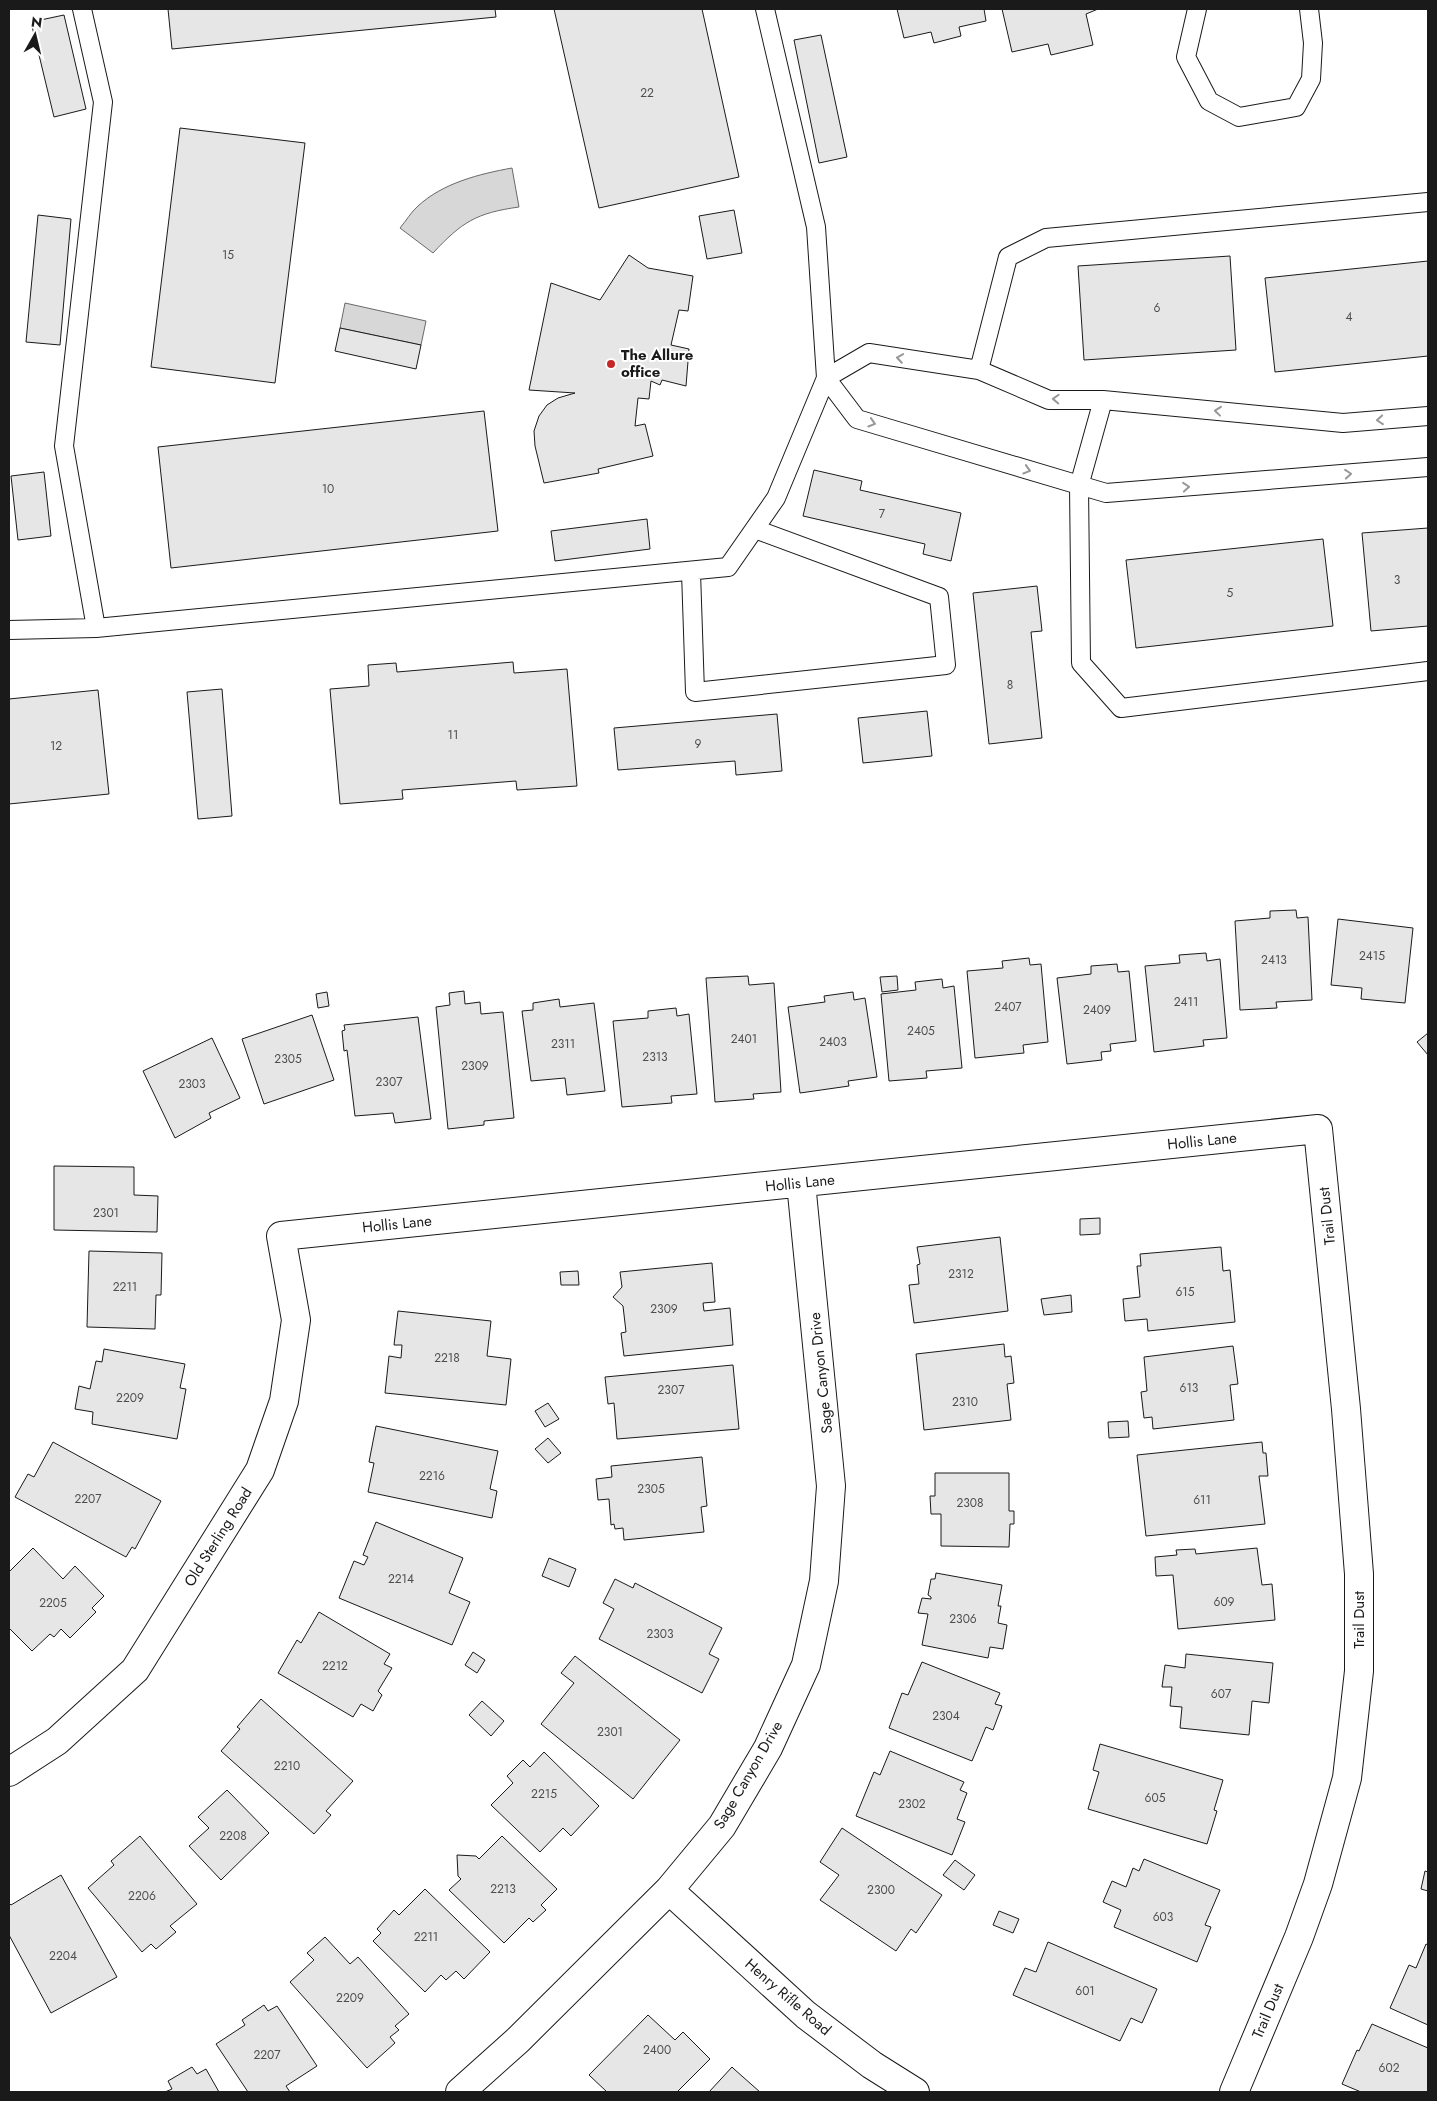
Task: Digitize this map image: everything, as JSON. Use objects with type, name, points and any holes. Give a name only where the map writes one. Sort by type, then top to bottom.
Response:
[{"type":"street","name":"Hollis Lane","points":[[281,1236],[1318,1129]]},
{"type":"street","name":"Trail Dust","points":[[1234,2092],[1300,1937],[1318,1884],[1347,1778],[1359,1671],[1359,1574],[1346,1409],[1318,1129]]},
{"type":"street","name":"Sage Canyon Drive","points":[[460,2092],[518,2040],[669,1890],[722,1826],[768,1748],[806,1665],[824,1581],[832,1486],[801,1183]]},
{"type":"street","name":"Old Sterling Road","points":[[9,1772],[57,1741],[135,1670],[260,1470],[284,1401],[296,1320],[281,1236]]},
{"type":"street","name":"Henry Rifle Road","points":[[669,1890],[806,2015],[872,2065],[915,2092]]},
{"type":"lane","points":[[82,9],[103,102],[64,446],[96,628]]},
{"type":"lane","points":[[9,630],[96,628],[728,567],[776,498],[826,378],[816,227],[765,9]]},
{"type":"lane","points":[[1197,9],[1186,57],[1208,101],[1239,117],[1296,107],[1311,79],[1313,43],[1309,9]]},
{"type":"lane","points":[[979,370],[1008,257],[1046,238],[1428,202]]},
{"type":"lane","points":[[826,378],[869,353],[979,370],[1049,400],[1103,400],[1343,423],[1428,416]]},
{"type":"lane","points":[[826,378],[857,418],[1106,493],[1428,467]]},
{"type":"lane","points":[[1103,400],[1079,486],[1081,663],[1121,708],[1428,671]]},
{"type":"lane","points":[[691,572],[695,692],[946,665],[939,597],[755,529]]},
{"type":"shaded area","points":[[512,168],[519,207],[492,212],[471,221],[462,226],[433,253],[400,228],[415,208],[450,185],[487,173]]},
{"type":"shaded area","points":[[345,303],[426,321],[421,345],[340,328]]},
{"type":"building","points":[[168,9],[495,9],[496,17],[172,49]]},
{"type":"building","points":[[554,9],[702,9],[739,177],[599,208]]},
{"type":"building","points":[[897,9],[984,9],[986,21],[959,27],[961,36],[934,43],[931,32],[904,38]]},
{"type":"building","points":[[1002,9],[1098,9],[1086,14],[1093,45],[1051,55],[1048,44],[1012,52]]},
{"type":"building","points":[[64,15],[86,109],[54,117],[31,22]]},
{"type":"building","points":[[821,35],[847,157],[819,163],[794,40]]},
{"type":"building","points":[[180,128],[305,143],[275,383],[151,367]]},
{"type":"building","points":[[734,210],[742,253],[707,259],[699,216]]},
{"type":"building","points":[[38,215],[71,219],[60,345],[26,342]]},
{"type":"building","name":"The Allure office","points":[[629,255],[648,268],[693,276],[688,311],[679,310],[671,345],[689,349],[686,386],[662,380],[660,385],[651,381],[649,399],[638,398],[635,426],[645,424],[653,456],[598,469],[599,473],[544,483],[535,446],[534,431],[539,416],[547,405],[558,398],[575,393],[529,390],[551,283],[600,300]]},
{"type":"building","points":[[1230,256],[1236,350],[1084,360],[1078,266]]},
{"type":"building","points":[[1428,261],[1428,356],[1275,372],[1265,278]]},
{"type":"building","points":[[340,328],[421,345],[416,369],[335,351]]},
{"type":"building","points":[[484,411],[498,531],[171,568],[158,447]]},
{"type":"building","points":[[814,470],[862,481],[860,490],[961,513],[951,561],[923,554],[925,544],[803,516]]},
{"type":"building","points":[[44,472],[51,536],[18,540],[11,476]]},
{"type":"building","points":[[647,519],[650,549],[555,561],[551,531]]},
{"type":"building","points":[[1428,528],[1428,626],[1371,631],[1362,533]]},
{"type":"building","points":[[1323,539],[1333,626],[1136,648],[1126,560]]},
{"type":"building","points":[[1037,586],[1042,631],[1031,632],[1042,738],[989,744],[973,593]]},
{"type":"building","points":[[513,662],[514,673],[567,669],[577,786],[517,790],[516,781],[402,790],[403,799],[340,804],[330,689],[369,686],[368,665],[396,663],[397,672]]},
{"type":"building","points":[[222,689],[232,816],[198,819],[187,692]]},
{"type":"building","points":[[98,690],[109,794],[9,804],[9,699]]},
{"type":"building","points":[[927,711],[932,756],[863,763],[858,718]]},
{"type":"building","points":[[777,714],[782,771],[736,775],[735,761],[618,770],[614,728]]},
{"type":"building","points":[[1296,910],[1297,918],[1308,917],[1312,1000],[1276,1002],[1277,1008],[1240,1010],[1235,921],[1270,918],[1270,911]]},
{"type":"building","points":[[1338,919],[1413,928],[1405,1003],[1361,999],[1362,988],[1331,985]]},
{"type":"building","points":[[1206,953],[1207,961],[1220,959],[1227,1038],[1203,1040],[1204,1046],[1154,1052],[1145,966],[1180,963],[1179,955]]},
{"type":"building","points":[[1029,958],[1030,965],[1041,964],[1048,1042],[1023,1045],[1024,1053],[975,1058],[967,971],[1003,968],[1002,961]]},
{"type":"building","points":[[1117,964],[1118,972],[1129,971],[1136,1041],[1110,1044],[1111,1051],[1101,1052],[1102,1060],[1067,1064],[1057,978],[1091,974],[1091,966]]},
{"type":"building","points":[[748,976],[749,985],[774,983],[781,1092],[753,1094],[754,1099],[715,1102],[706,978]]},
{"type":"building","points":[[897,976],[898,990],[882,992],[880,977]]},
{"type":"building","points":[[942,979],[943,988],[954,986],[962,1068],[926,1071],[927,1078],[889,1081],[881,994],[916,990],[915,982]]},
{"type":"building","points":[[464,991],[465,1004],[480,1002],[481,1014],[503,1012],[514,1118],[484,1121],[484,1125],[448,1129],[436,1007],[450,1005],[449,993]]},
{"type":"building","points":[[327,992],[329,1006],[318,1008],[316,994]]},
{"type":"building","points":[[853,992],[854,1000],[865,998],[877,1077],[848,1081],[849,1086],[800,1093],[788,1007],[825,1002],[824,996]]},
{"type":"building","points":[[559,999],[560,1007],[594,1003],[605,1091],[567,1095],[565,1078],[531,1081],[522,1011],[533,1010],[533,1003]]},
{"type":"building","points":[[676,1008],[677,1016],[689,1014],[697,1094],[671,1096],[672,1103],[622,1107],[613,1021],[648,1018],[648,1011]]},
{"type":"building","points":[[312,1015],[334,1080],[264,1104],[242,1039]]},
{"type":"building","points":[[418,1017],[431,1119],[395,1123],[393,1113],[355,1116],[347,1050],[344,1051],[342,1031],[345,1030],[344,1025]]},
{"type":"building","points":[[1428,1033],[1428,1055],[1417,1042]]},
{"type":"building","points":[[212,1038],[240,1098],[209,1113],[211,1118],[175,1138],[143,1071]]},
{"type":"building","points":[[54,1166],[134,1167],[134,1195],[158,1196],[157,1232],[54,1230]]},
{"type":"building","points":[[1100,1218],[1100,1234],[1080,1235],[1080,1219]]},
{"type":"building","points":[[1000,1237],[1008,1311],[914,1323],[909,1285],[919,1284],[917,1265],[920,1264],[917,1247]]},
{"type":"building","points":[[1221,1247],[1223,1271],[1230,1270],[1235,1322],[1148,1331],[1147,1319],[1125,1321],[1123,1299],[1140,1297],[1137,1266],[1141,1266],[1140,1254]]},
{"type":"building","points":[[89,1251],[162,1253],[161,1295],[156,1295],[155,1329],[87,1327]]},
{"type":"building","points":[[712,1263],[715,1302],[703,1303],[704,1311],[730,1308],[733,1345],[624,1356],[621,1333],[626,1332],[623,1306],[613,1297],[622,1287],[620,1272]]},
{"type":"building","points":[[578,1271],[579,1285],[561,1285],[560,1272]]},
{"type":"building","points":[[1071,1295],[1072,1312],[1044,1315],[1041,1299]]},
{"type":"building","points":[[398,1311],[491,1321],[487,1356],[511,1359],[506,1405],[385,1393],[389,1356],[401,1358],[402,1345],[394,1345]]},
{"type":"building","points":[[1004,1344],[1005,1357],[1011,1356],[1014,1383],[1007,1384],[1011,1420],[924,1430],[916,1354]]},
{"type":"building","points":[[1233,1346],[1238,1384],[1230,1385],[1234,1420],[1153,1429],[1152,1417],[1144,1418],[1141,1392],[1147,1391],[1144,1357]]},
{"type":"building","points":[[104,1349],[185,1364],[180,1388],[186,1389],[177,1439],[92,1424],[93,1412],[75,1409],[79,1386],[90,1389],[96,1361],[102,1362]]},
{"type":"building","points":[[733,1365],[739,1429],[617,1439],[614,1403],[608,1404],[605,1377]]},
{"type":"building","points":[[548,1403],[559,1419],[545,1427],[535,1411]]},
{"type":"building","points":[[1128,1421],[1129,1437],[1109,1438],[1108,1422]]},
{"type":"building","points":[[376,1426],[498,1451],[490,1489],[497,1491],[492,1518],[368,1492],[374,1463],[369,1462]]},
{"type":"building","points":[[548,1438],[561,1453],[548,1463],[535,1449]]},
{"type":"building","points":[[53,1442],[161,1501],[135,1549],[132,1547],[126,1557],[15,1497],[28,1474],[34,1477]]},
{"type":"building","points":[[1262,1442],[1263,1453],[1266,1453],[1268,1476],[1259,1476],[1265,1524],[1146,1536],[1137,1455]]},
{"type":"building","points":[[702,1457],[707,1506],[701,1507],[704,1532],[624,1540],[623,1528],[615,1529],[614,1524],[611,1525],[609,1499],[598,1500],[596,1479],[612,1477],[611,1466]]},
{"type":"building","points":[[935,1473],[1009,1473],[1009,1511],[1014,1511],[1014,1524],[1010,1524],[1009,1547],[941,1546],[941,1514],[931,1514],[930,1496],[935,1496]]},
{"type":"building","points":[[376,1522],[463,1558],[449,1593],[470,1602],[452,1645],[339,1598],[354,1561],[364,1565],[368,1557],[363,1555]]},
{"type":"building","points":[[33,1548],[63,1579],[75,1566],[104,1596],[92,1608],[96,1612],[70,1638],[61,1629],[54,1637],[50,1634],[32,1651],[9,1628],[9,1572]]},
{"type":"building","points":[[1257,1548],[1262,1585],[1272,1584],[1275,1620],[1178,1629],[1173,1575],[1156,1576],[1155,1557],[1177,1555],[1176,1550],[1195,1549],[1196,1554]]},
{"type":"building","points":[[549,1558],[576,1569],[569,1587],[542,1576]]},
{"type":"building","points":[[936,1573],[1002,1585],[998,1606],[1001,1606],[998,1623],[1007,1625],[1003,1649],[990,1647],[988,1658],[922,1645],[928,1614],[918,1613],[922,1598],[931,1599],[928,1595],[931,1579],[935,1579]]},
{"type":"building","points":[[615,1579],[633,1588],[635,1583],[722,1628],[709,1654],[719,1659],[702,1693],[599,1639],[614,1609],[603,1603]]},
{"type":"building","points":[[319,1612],[390,1654],[384,1664],[392,1668],[378,1691],[382,1695],[373,1711],[361,1704],[353,1717],[278,1673],[297,1640],[301,1643]]},
{"type":"building","points":[[473,1652],[485,1660],[477,1673],[465,1665]]},
{"type":"building","points":[[1186,1654],[1273,1663],[1269,1703],[1252,1701],[1249,1735],[1180,1728],[1182,1707],[1170,1706],[1172,1687],[1162,1687],[1165,1665],[1185,1668]]},
{"type":"building","points":[[575,1656],[680,1740],[633,1799],[541,1724],[574,1683],[561,1673]]},
{"type":"building","points":[[922,1662],[1000,1693],[995,1704],[1002,1706],[993,1730],[986,1727],[972,1761],[889,1728],[902,1693],[908,1695]]},
{"type":"building","points":[[261,1699],[353,1781],[326,1811],[331,1815],[314,1834],[221,1751],[240,1729],[237,1727]]},
{"type":"building","points":[[482,1701],[504,1721],[491,1736],[469,1715]]},
{"type":"building","points":[[1100,1744],[1223,1780],[1214,1810],[1217,1811],[1207,1844],[1088,1809],[1099,1772],[1093,1770]]},
{"type":"building","points":[[890,1751],[964,1782],[960,1790],[967,1793],[957,1819],[965,1822],[952,1855],[856,1816],[874,1772],[880,1775]]},
{"type":"building","points":[[544,1752],[599,1806],[571,1836],[563,1828],[540,1852],[491,1805],[513,1783],[507,1776],[523,1760],[530,1767]]},
{"type":"building","points":[[227,1790],[269,1833],[221,1880],[189,1846],[209,1828],[198,1817]]},
{"type":"building","points":[[842,1828],[942,1895],[916,1933],[911,1929],[896,1951],[820,1900],[839,1875],[820,1862]]},
{"type":"building","points":[[140,1836],[197,1904],[170,1926],[176,1932],[156,1949],[151,1944],[142,1952],[88,1888],[114,1865],[111,1861]]},
{"type":"building","points":[[502,1836],[557,1889],[541,1905],[546,1910],[533,1922],[529,1918],[504,1943],[449,1890],[461,1879],[458,1876],[457,1855],[476,1856],[479,1859]]},
{"type":"building","points":[[1144,1859],[1220,1890],[1205,1925],[1211,1927],[1197,1962],[1114,1927],[1121,1910],[1103,1902],[1112,1881],[1126,1887],[1133,1868],[1139,1871]]},
{"type":"building","points":[[955,1860],[975,1875],[964,1890],[943,1875]]},
{"type":"building","points":[[1425,1871],[1428,1872],[1428,1891],[1421,1889]]},
{"type":"building","points":[[61,1875],[117,1977],[51,2013],[9,1935],[9,1903],[11,1905]]},
{"type":"building","points":[[425,1889],[490,1952],[464,1979],[456,1971],[446,1980],[441,1975],[425,1992],[373,1941],[381,1933],[377,1929],[394,1910],[399,1915]]},
{"type":"building","points":[[999,1911],[1019,1919],[1013,1933],[993,1925]]},
{"type":"building","points":[[325,1937],[350,1964],[358,1957],[409,2014],[395,2026],[399,2030],[390,2037],[395,2043],[367,2068],[290,1982],[314,1960],[307,1953]]},
{"type":"building","points":[[1048,1942],[1157,1989],[1142,2023],[1131,2018],[1120,2041],[1013,1995],[1025,1968],[1036,1972]]},
{"type":"building","points":[[1426,1944],[1428,1945],[1428,2025],[1390,2008],[1409,1965],[1416,1968]]},
{"type":"building","points":[[264,2005],[268,2011],[277,2006],[317,2066],[286,2086],[290,2092],[248,2092],[216,2044],[245,2025],[242,2020]]},
{"type":"building","points":[[648,2015],[675,2040],[683,2032],[710,2059],[677,2092],[607,2092],[589,2075]]},
{"type":"building","points":[[1372,2024],[1428,2048],[1428,2092],[1361,2092],[1342,2084],[1357,2050],[1359,2051]]},
{"type":"building","points":[[192,2067],[197,2074],[206,2069],[219,2092],[165,2092],[172,2089],[168,2081]]},
{"type":"building","points":[[732,2067],[734,2069],[760,2092],[709,2092]]},
{"type":"place","name":"The Allure office","points":[[611,364]]}]
